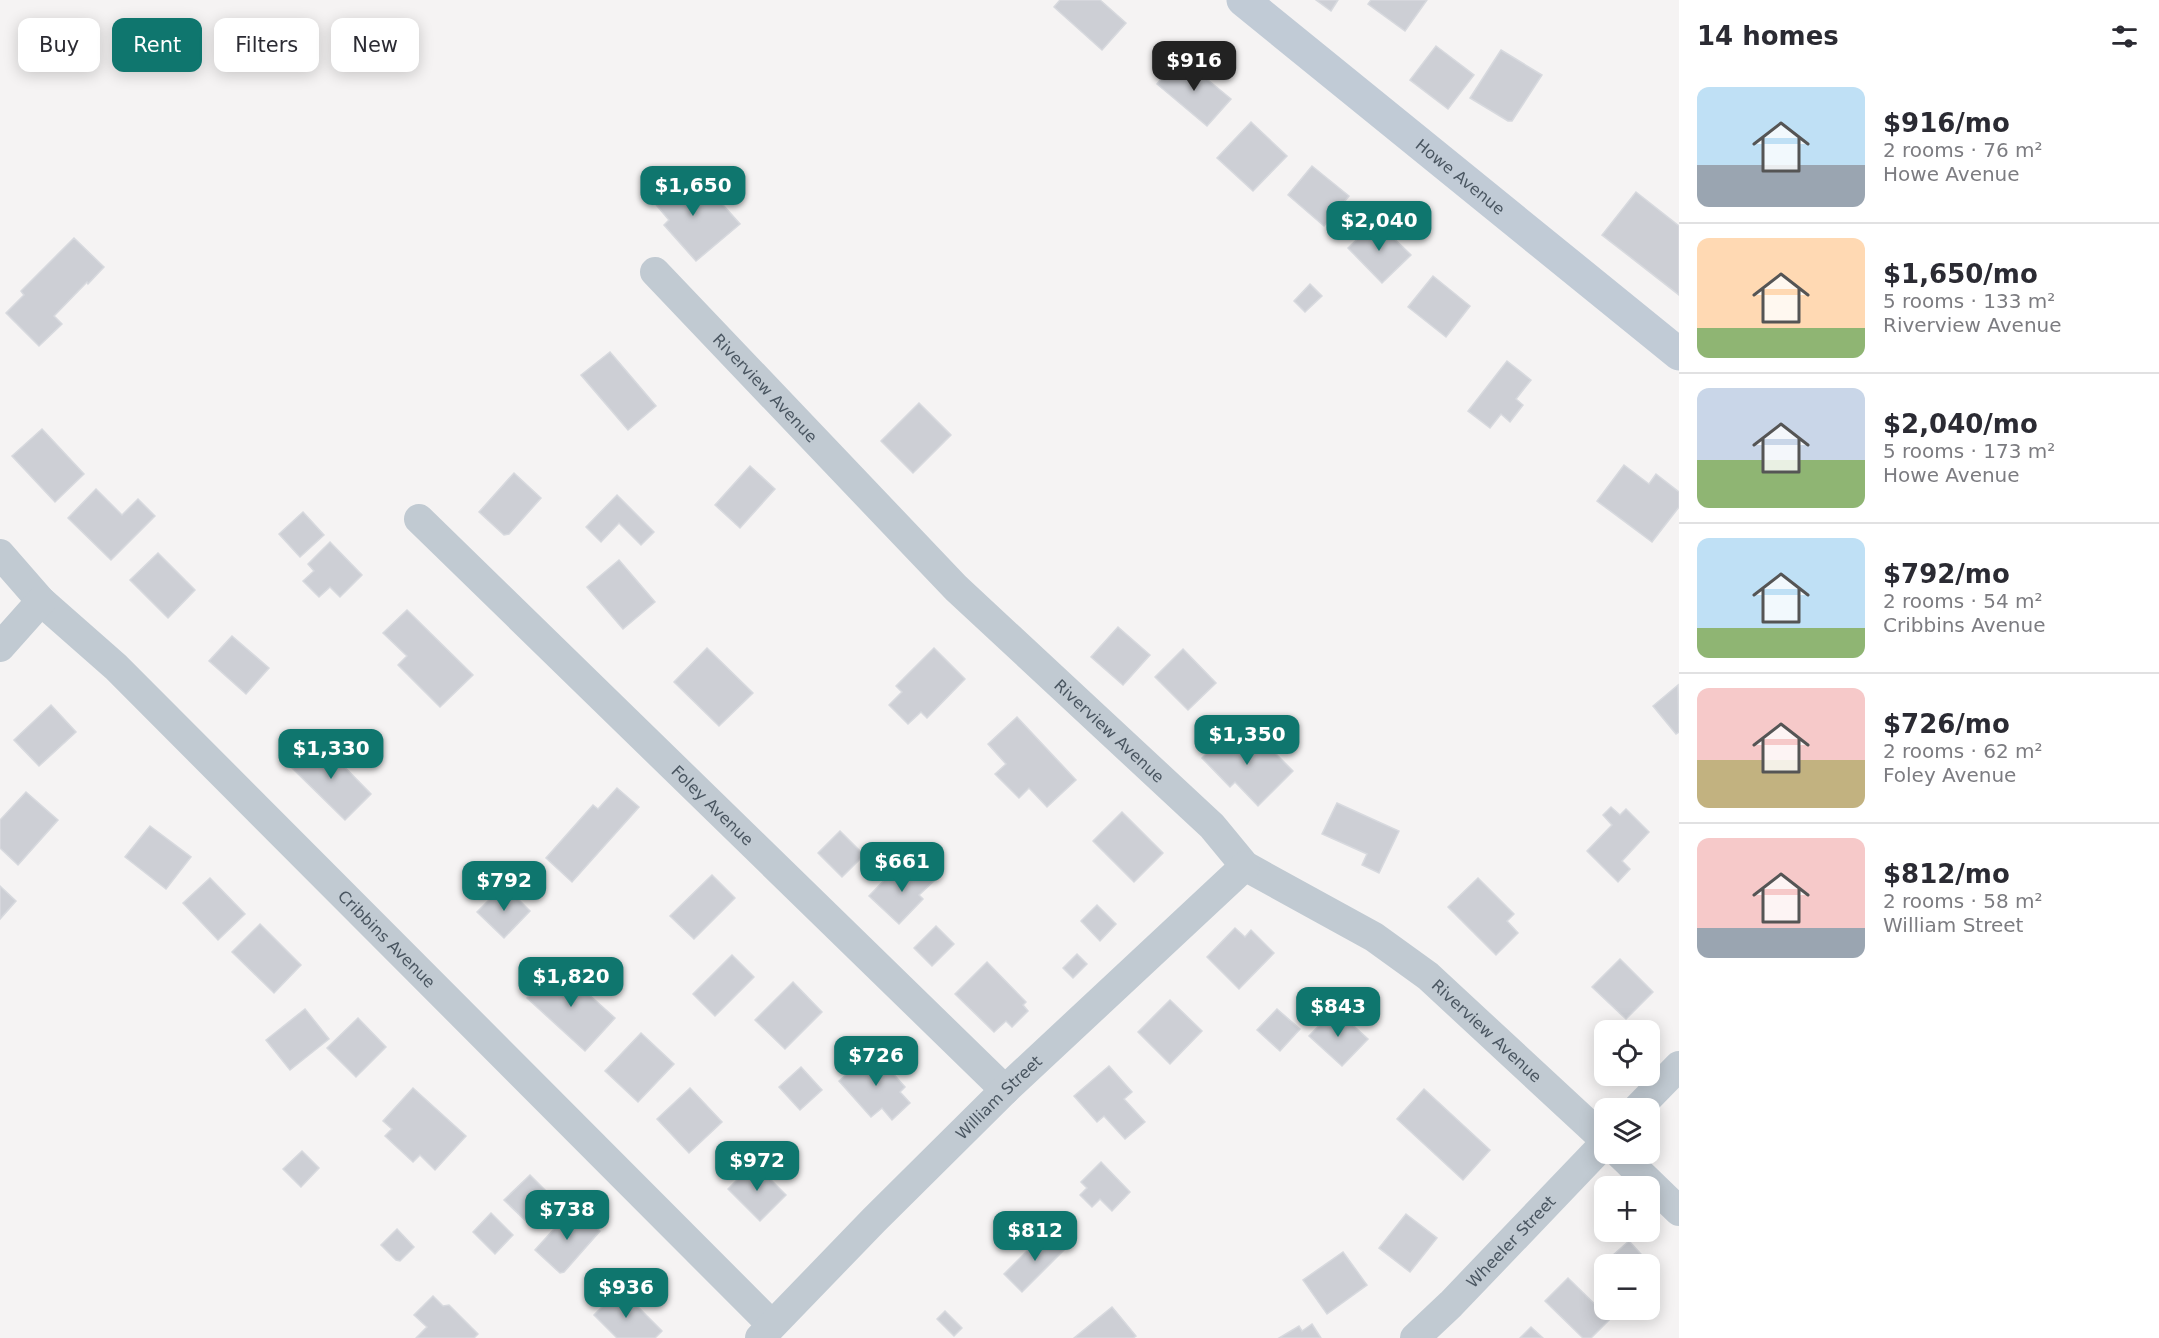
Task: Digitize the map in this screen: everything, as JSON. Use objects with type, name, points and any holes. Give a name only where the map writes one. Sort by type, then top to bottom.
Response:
[{"type":"main road","name":"Howe Avenue","points":[[1243,0],[1679,354]]},
{"type":"street","name":"Riverview Avenue","points":[[655,272],[956,588],[1212,826],[1245,867],[1374,937],[1428,976],[1594,1131]]},
{"type":"street","name":"Foley Avenue","points":[[419,519],[1005,1090]]},
{"type":"street","name":"Cribbins Avenue","points":[[0,554],[41,601],[125,676],[766,1332]]},
{"type":"street","points":[[0,646],[41,601]]},
{"type":"street","name":"William Street","points":[[766,1332],[874,1220],[1005,1090],[1245,867]]},
{"type":"street","points":[[1648,1098],[1679,1066]]},
{"type":"street","name":"Wheeler Street","points":[[1415,1338],[1451,1304],[1594,1153]]},
{"type":"street","points":[[1630,1164],[1679,1211]]},
{"type":"building","points":[[1060,0],[1100,0],[1126,23],[1102,50],[1054,7]]},
{"type":"building","points":[[1316,0],[1338,0],[1331,11]]},
{"type":"building","points":[[1371,0],[1427,0],[1405,31],[1368,4]]},
{"type":"building","points":[[1436,46],[1474,75],[1448,109],[1410,80]]},
{"type":"building","points":[[1501,50],[1542,75],[1512,121],[1508,121],[1470,98]]},
{"type":"building","points":[[1180,57],[1231,99],[1207,126],[1157,84]]},
{"type":"building","points":[[1251,122],[1287,156],[1253,191],[1217,158]]},
{"type":"building","points":[[1312,166],[1349,196],[1324,226],[1288,195]]},
{"type":"building","points":[[669,175],[691,201],[707,187],[740,224],[696,261],[664,225],[669,220],[647,194]]},
{"type":"building","points":[[1636,192],[1679,226],[1679,295],[1602,235]]},
{"type":"building","points":[[1376,221],[1411,255],[1382,283],[1348,248]]},
{"type":"building","points":[[74,238],[104,267],[54,316],[62,324],[39,346],[6,313],[24,295],[21,291]]},
{"type":"building","points":[[1433,276],[1470,306],[1446,337],[1408,307]]},
{"type":"building","points":[[1310,284],[1322,296],[1305,312],[1294,301]]},
{"type":"building","points":[[610,352],[656,406],[628,430],[581,375]]},
{"type":"building","points":[[1507,361],[1531,380],[1516,399],[1523,405],[1510,422],[1501,414],[1490,428],[1468,411]]},
{"type":"building","points":[[919,403],[951,435],[913,473],[881,441]]},
{"type":"building","points":[[42,429],[84,474],[55,502],[12,456]]},
{"type":"building","points":[[1624,465],[1649,484],[1656,474],[1679,492],[1679,507],[1652,542],[1597,501]]},
{"type":"building","points":[[750,466],[775,489],[740,528],[715,505]]},
{"type":"building","points":[[514,473],[541,498],[509,534],[504,535],[479,512]]},
{"type":"building","points":[[96,489],[122,515],[138,499],[155,516],[111,560],[68,518]]},
{"type":"building","points":[[617,495],[654,532],[641,545],[619,523],[601,542],[586,527]]},
{"type":"building","points":[[303,512],[324,535],[300,557],[279,534]]},
{"type":"building","points":[[330,542],[362,575],[340,597],[330,587],[319,597],[303,581],[314,571],[308,564]]},
{"type":"building","points":[[158,553],[195,590],[168,618],[130,580]]},
{"type":"building","points":[[619,560],[655,602],[623,629],[587,587]]},
{"type":"building","points":[[407,610],[473,675],[440,707],[398,665],[407,656],[383,633]]},
{"type":"building","points":[[1118,627],[1150,655],[1123,685],[1091,657]]},
{"type":"building","points":[[232,636],[269,668],[246,694],[209,661]]},
{"type":"building","points":[[707,648],[753,693],[719,726],[674,682]]},
{"type":"building","points":[[934,648],[965,679],[927,718],[921,712],[908,724],[889,705],[902,692],[896,686]]},
{"type":"building","points":[[1183,649],[1216,683],[1188,710],[1155,677]]},
{"type":"building","points":[[1678,685],[1679,732],[1676,734],[1653,706]]},
{"type":"building","points":[[51,705],[76,732],[39,766],[14,740]]},
{"type":"building","points":[[1017,717],[1076,780],[1047,807],[1029,788],[1019,798],[995,774],[1006,764],[988,744]]},
{"type":"building","points":[[1235,725],[1261,752],[1268,746],[1293,771],[1258,806],[1235,782],[1230,787],[1202,758]]},
{"type":"building","points":[[317,739],[371,794],[345,820],[290,766]]},
{"type":"building","points":[[617,788],[639,807],[572,882],[546,858],[593,805],[598,809]]},
{"type":"building","points":[[26,792],[58,820],[18,865],[0,848],[0,820]]},
{"type":"building","points":[[1337,803],[1399,831],[1379,873],[1362,865],[1367,854],[1322,834]]},
{"type":"building","points":[[1611,807],[1620,815],[1626,809],[1649,832],[1622,861],[1630,869],[1618,882],[1587,851],[1612,825],[1603,815]]},
{"type":"building","points":[[1122,812],[1163,853],[1134,882],[1093,841]]},
{"type":"building","points":[[150,826],[191,857],[166,889],[125,857]]},
{"type":"building","points":[[840,831],[864,855],[842,877],[818,853]]},
{"type":"building","points":[[918,865],[935,880],[919,895],[923,899],[899,924],[869,896],[893,871],[903,881]]},
{"type":"building","points":[[712,875],[735,898],[694,939],[670,916]]},
{"type":"building","points":[[210,878],[245,914],[218,940],[183,903]]},
{"type":"building","points":[[1478,878],[1514,914],[1507,921],[1518,933],[1496,955],[1448,907]]},
{"type":"building","points":[[504,885],[530,911],[504,938],[477,912]]},
{"type":"building","points":[[0,886],[16,901],[0,919]]},
{"type":"building","points":[[1097,905],[1116,924],[1100,941],[1081,921]]},
{"type":"building","points":[[260,924],[301,965],[274,993],[232,952]]},
{"type":"building","points":[[936,926],[954,944],[932,966],[914,948]]},
{"type":"building","points":[[1235,928],[1245,937],[1251,930],[1274,953],[1239,989],[1207,957]]},
{"type":"building","points":[[1077,954],[1087,964],[1073,978],[1063,968]]},
{"type":"building","points":[[732,955],[754,977],[715,1016],[693,994]]},
{"type":"building","points":[[1620,959],[1653,992],[1626,1019],[1592,987]]},
{"type":"building","points":[[987,962],[1026,1002],[1023,1005],[1028,1011],[1012,1027],[1006,1021],[994,1032],[955,994]]},
{"type":"building","points":[[557,966],[615,1018],[585,1051],[527,998]]},
{"type":"building","points":[[793,982],[822,1012],[785,1049],[755,1020]]},
{"type":"building","points":[[1170,1000],[1202,1031],[1170,1064],[1138,1032]]},
{"type":"building","points":[[305,1009],[329,1039],[290,1070],[266,1040]]},
{"type":"building","points":[[1277,1009],[1300,1029],[1280,1051],[1257,1030]]},
{"type":"building","points":[[1335,1009],[1368,1039],[1342,1066],[1309,1036]]},
{"type":"building","points":[[358,1018],[386,1047],[356,1077],[327,1048]]},
{"type":"building","points":[[641,1033],[674,1064],[638,1102],[605,1071]]},
{"type":"building","points":[[873,1051],[905,1087],[900,1092],[910,1103],[892,1120],[882,1108],[871,1117],[839,1081]]},
{"type":"building","points":[[1109,1066],[1132,1092],[1124,1099],[1145,1122],[1125,1139],[1104,1116],[1097,1122],[1074,1096]]},
{"type":"building","points":[[801,1067],[822,1090],[800,1110],[779,1087]]},
{"type":"building","points":[[413,1088],[466,1136],[435,1170],[420,1155],[413,1162],[385,1136],[392,1129],[383,1121]]},
{"type":"building","points":[[690,1088],[722,1122],[689,1153],[657,1119]]},
{"type":"building","points":[[1424,1089],[1490,1150],[1463,1180],[1397,1119]]},
{"type":"building","points":[[302,1151],[319,1168],[301,1187],[283,1169]]},
{"type":"building","points":[[1101,1162],[1130,1192],[1112,1211],[1100,1199],[1092,1207],[1080,1195],[1087,1188],[1081,1182]]},
{"type":"building","points":[[754,1163],[786,1195],[760,1221],[728,1189]]},
{"type":"building","points":[[530,1175],[555,1200],[530,1225],[504,1200]]},
{"type":"building","points":[[573,1208],[600,1231],[564,1272],[560,1273],[535,1250]]},
{"type":"building","points":[[491,1213],[513,1235],[495,1254],[473,1232]]},
{"type":"building","points":[[1406,1214],[1437,1238],[1410,1272],[1379,1248]]},
{"type":"building","points":[[397,1229],[414,1247],[400,1261],[396,1260],[381,1245]]},
{"type":"building","points":[[1047,1231],[1065,1249],[1022,1292],[1004,1274]]},
{"type":"building","points":[[1630,1242],[1641,1254],[1614,1254]]},
{"type":"building","points":[[1343,1252],[1367,1285],[1327,1314],[1303,1280]]},
{"type":"building","points":[[1568,1278],[1594,1303],[1594,1320],[1609,1320],[1591,1338],[1583,1338],[1545,1301]]},
{"type":"building","points":[[620,1289],[662,1331],[655,1338],[617,1338],[594,1315]]},
{"type":"building","points":[[433,1296],[443,1306],[449,1305],[478,1334],[474,1338],[416,1338],[427,1327],[414,1315]]},
{"type":"building","points":[[1112,1307],[1136,1336],[1133,1338],[1074,1338]]},
{"type":"building","points":[[945,1311],[962,1328],[954,1336],[937,1319]]},
{"type":"building","points":[[1312,1324],[1321,1338],[1279,1338],[1299,1326],[1302,1331]]},
{"type":"building","points":[[1531,1327],[1543,1338],[1520,1338]]}]
